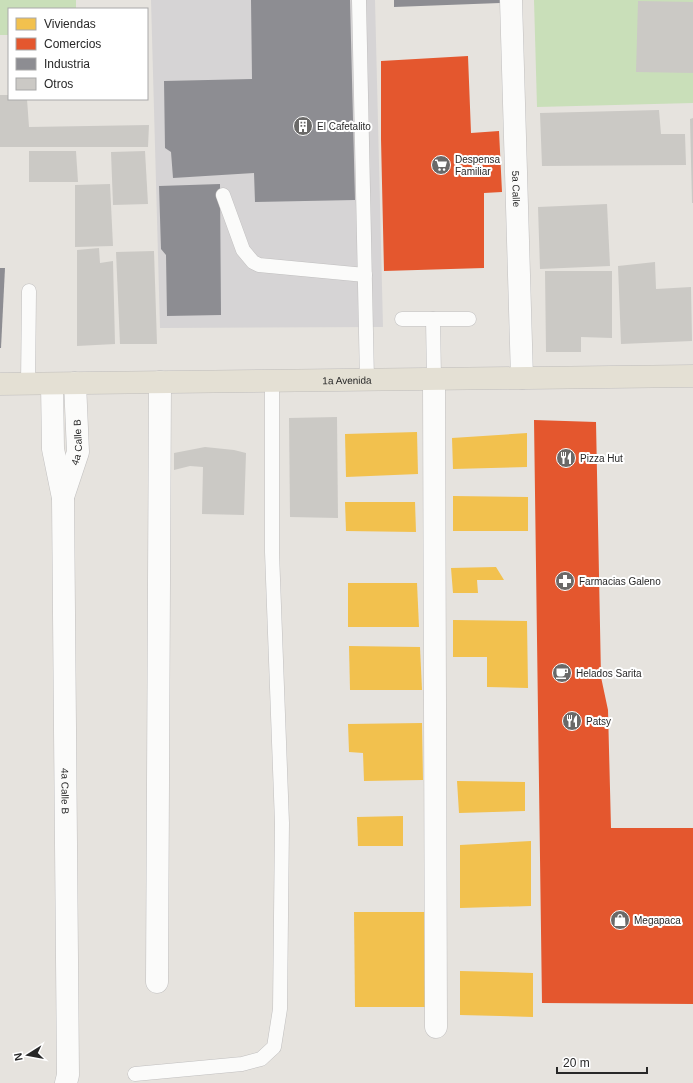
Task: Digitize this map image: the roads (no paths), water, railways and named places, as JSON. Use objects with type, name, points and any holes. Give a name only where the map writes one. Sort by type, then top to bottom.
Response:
[{"type":"main road","name":"1a Avenida","points":[[0,384],[693,376]]},
{"type":"street","name":"5a Calle","points":[[511,0],[522,378]]},
{"type":"street","points":[[434,379],[436,1027]]},
{"type":"street","points":[[157,982],[160,382]]},
{"type":"street","name":"4a Calle B","points":[[63,498],[78,452],[75,383]]},
{"type":"street","name":"4a Calle B","points":[[52,384],[53,449],[63,498],[68,1075],[66,1083]]},
{"type":"lane","points":[[359,0],[367,380]]},
{"type":"lane","points":[[223,196],[243,250],[253,262],[259,265],[365,275]]},
{"type":"lane","points":[[28,384],[29,291]]},
{"type":"lane","points":[[402,319],[469,318]]},
{"type":"lane","points":[[433,319],[434,379]]},
{"type":"lane","points":[[135,1074],[242,1064],[261,1059],[274,1047],[280,1009],[282,823],[272,552],[272,381]]},
{"type":"place","name":"El Cafetalito","points":[[303,126]]},
{"type":"place","name":"Despensa Familiar","points":[[441,165]]},
{"type":"place","name":"Pizza Hut","points":[[566,458]]},
{"type":"place","name":"Farmacias Galeno","points":[[565,581]]},
{"type":"place","name":"Helados Sarita","points":[[562,673]]},
{"type":"place","name":"Patsy","points":[[572,721]]},
{"type":"place","name":"Megapaca","points":[[620,920]]}]
